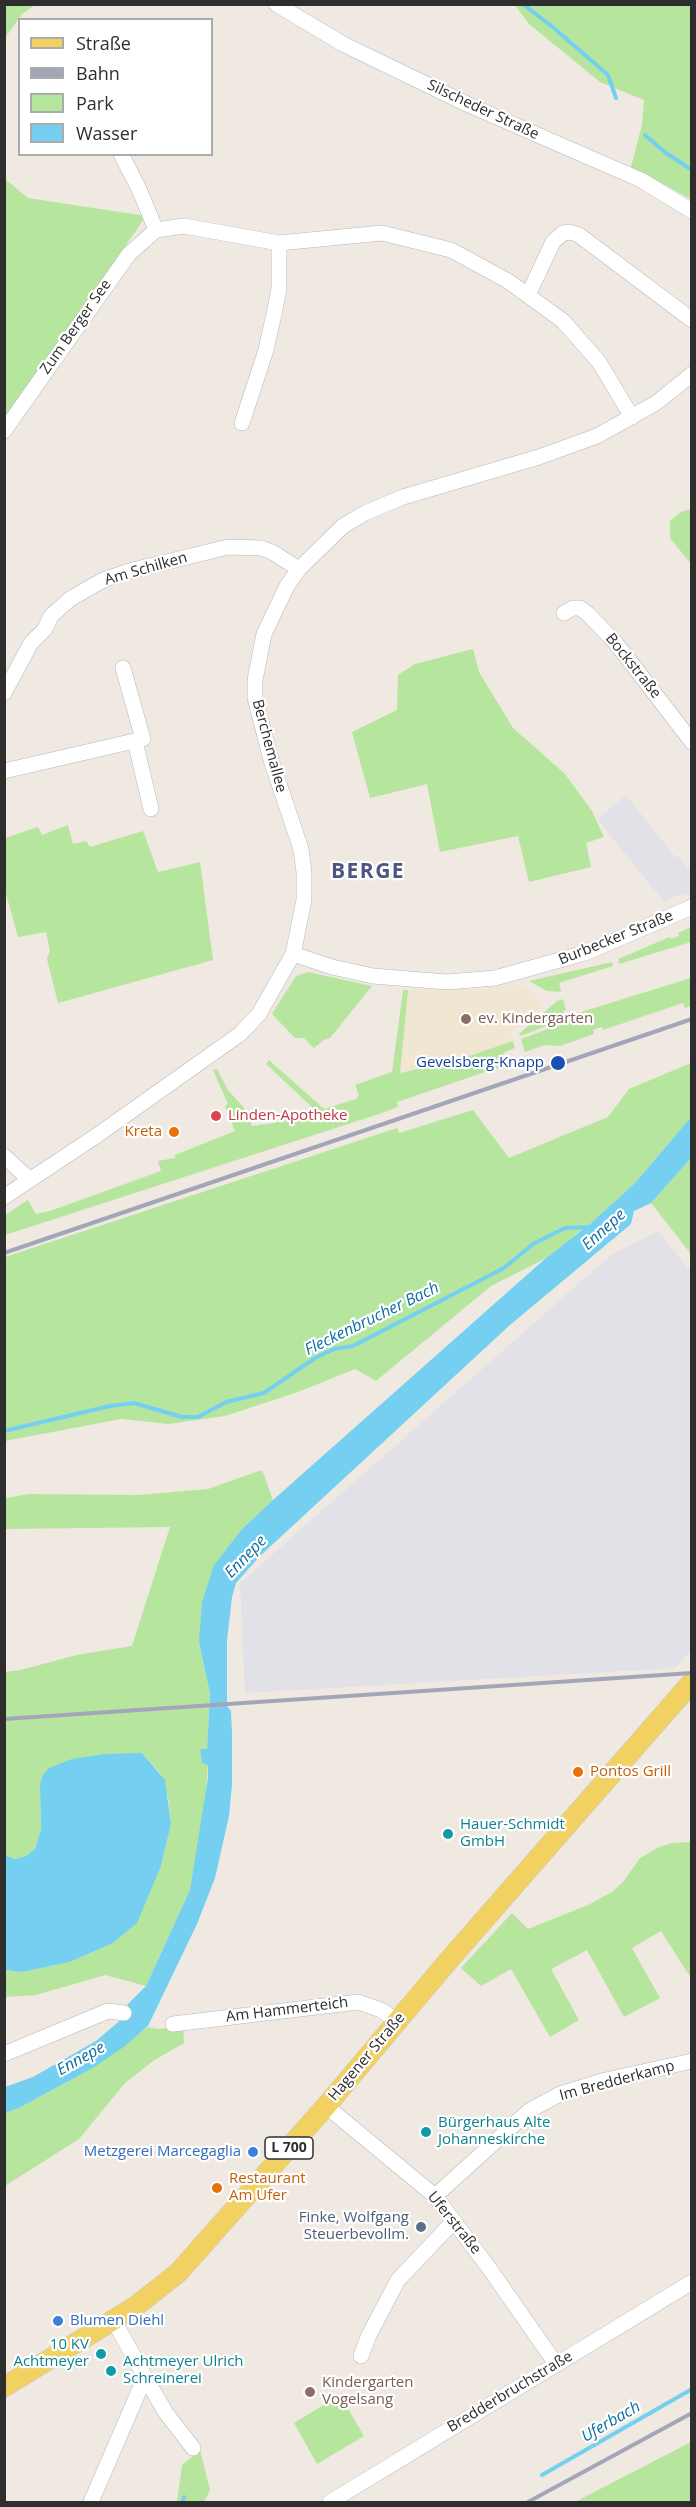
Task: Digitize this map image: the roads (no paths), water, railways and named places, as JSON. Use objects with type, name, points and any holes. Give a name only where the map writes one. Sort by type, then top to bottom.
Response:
[{"type":"main road","name":"Hagener Straße","points":[[4,2386],[114,2321],[160,2289],[178,2273],[689,1691]]},
{"type":"street","name":"Silscheder Straße","points":[[280,6],[343,44],[469,105],[641,180],[692,211]]},
{"type":"street","points":[[122,156],[156,230],[184,226],[279,243],[382,232],[451,250],[508,281],[563,321],[599,362],[632,417]]},
{"type":"street","name":"Zum Berger See","points":[[4,431],[122,263],[156,230]]},
{"type":"street","points":[[528,295],[553,242],[563,233],[570,232],[579,235],[692,320]]},
{"type":"street","points":[[242,423],[266,350],[279,290],[279,243]]},
{"type":"street","name":"Berchemallee","points":[[4,1197],[240,1034],[259,1014],[293,954],[304,900],[301,849],[271,760],[255,698],[255,680],[264,634],[287,586],[299,569],[344,526],[365,513],[412,494],[554,453],[597,436],[656,403],[692,375]]},
{"type":"street","name":"Am Schilken","points":[[4,693],[31,643],[45,629],[51,616],[70,599],[103,580],[129,571],[228,547],[261,548],[272,552],[299,569]]},
{"type":"street","name":"Bockstraße","points":[[564,613],[573,608],[580,608],[588,614],[615,642],[692,742]]},
{"type":"street","points":[[4,771],[143,739],[123,668]]},
{"type":"street","points":[[135,741],[151,809]]},
{"type":"street","name":"Burbecker Straße","points":[[293,954],[332,967],[373,976],[447,981],[495,978],[585,954],[692,907]]},
{"type":"street","points":[[4,1156],[30,1180]]},
{"type":"street","name":"Am Hammerteich","points":[[173,2024],[358,2002],[381,2010],[397,2021]]},
{"type":"street","points":[[4,2054],[108,2011],[124,2013]]},
{"type":"street","name":"Im Bredderkamp","points":[[435,2196],[529,2110],[560,2094],[606,2080],[692,2061]]},
{"type":"street","name":"Uferstraße","points":[[326,2106],[435,2196],[556,2364]]},
{"type":"street","points":[[361,2355],[398,2280],[454,2221]]},
{"type":"street","name":"Bredderbruchstraße","points":[[330,2502],[692,2282]]},
{"type":"street","points":[[114,2321],[166,2413],[193,2448]]},
{"type":"street","points":[[91,2502],[145,2377]]},
{"type":"water","name":"Ennepe","points":[[691,1117],[691,1158],[651,1203],[634,1211],[631,1224],[510,1325],[260,1556],[236,1583],[227,1640],[227,1706],[231,1711],[232,1733],[232,1784],[229,1816],[215,1878],[197,1924],[148,2026],[125,2046],[93,2068],[19,2108],[5,2113],[5,2087],[33,2077],[96,2041],[123,2018],[128,2004],[146,1986],[190,1890],[208,1778],[208,1765],[202,1763],[200,1749],[207,1749],[210,1694],[199,1642],[202,1602],[214,1565],[243,1528],[273,1500],[546,1258],[589,1225],[635,1183]]},
{"type":"water","points":[[142,1753],[165,1780],[171,1824],[161,1866],[137,1923],[113,1943],[70,1962],[22,1972],[5,1970],[5,1855],[15,1859],[26,1856],[35,1849],[41,1829],[40,1784],[43,1775],[49,1768],[72,1759],[104,1754]]},
{"type":"waterway","points":[[523,4],[608,75],[616,98]]},
{"type":"waterway","points":[[645,135],[666,153],[692,170]]},
{"type":"waterway","name":"Fleckenbrucher Bach","points":[[4,1431],[110,1406],[134,1403],[182,1417],[198,1417],[226,1402],[264,1393],[315,1358],[334,1349],[353,1346],[504,1268],[533,1244],[565,1228],[594,1227]]},
{"type":"waterway","name":"Uferbach","points":[[542,2475],[692,2389]]},
{"type":"waterway","points":[[183,2502],[184,2497]]},
{"type":"railway","points":[[4,1253],[692,1019]]},
{"type":"railway","points":[[4,1719],[692,1673]]},
{"type":"railway","points":[[528,2502],[692,2413]]},
{"type":"place","name":"ev. Kindergarten","points":[[466,1019]]},
{"type":"place","name":"Gevelsberg-Knapp","points":[[558,1063]]},
{"type":"place","name":"Linden-Apotheke","points":[[216,1116]]},
{"type":"place","name":"Kreta","points":[[174,1132]]},
{"type":"place","name":"Pontos Grill","points":[[578,1772]]},
{"type":"place","name":"Hauer-Schmidt GmbH","points":[[448,1834]]},
{"type":"place","name":"Bürgerhaus Alte Johanneskirche","points":[[426,2132]]},
{"type":"place","name":"Metzgerei Marcegaglia","points":[[253,2152]]},
{"type":"place","name":"Restaurant Am Ufer","points":[[217,2188]]},
{"type":"place","name":"Finke, Wolfgang Steuerbevollm.","points":[[421,2227]]},
{"type":"place","name":"Blumen Diehl","points":[[58,2321]]},
{"type":"place","name":"10 KV Achtmeyer","points":[[101,2354]]},
{"type":"place","name":"Achtmeyer Ulrich Schreinerei","points":[[111,2371]]},
{"type":"place","name":"Kindergarten Vogelsang","points":[[310,2392]]},
{"type":"district","name":"BERGE","points":[[368,872]]}]
